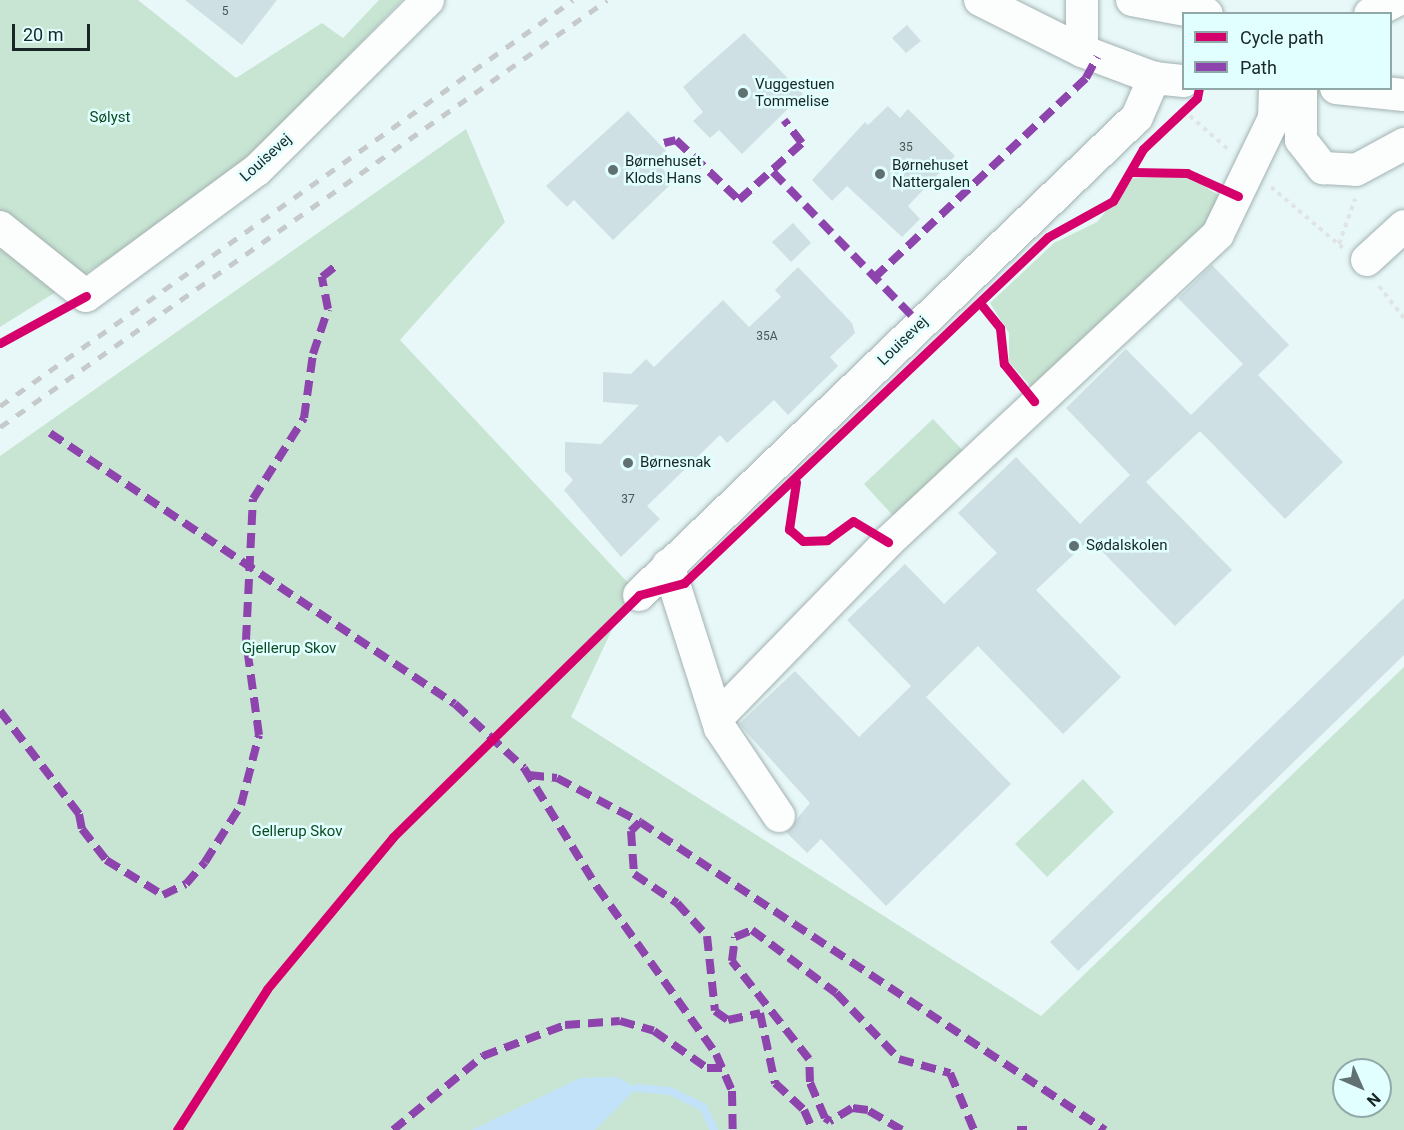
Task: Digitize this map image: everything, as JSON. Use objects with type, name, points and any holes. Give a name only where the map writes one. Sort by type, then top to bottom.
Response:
[{"type":"street","name":"Louisevej","points":[[0,227],[86,296],[257,170],[428,0]]},
{"type":"street","points":[[980,0],[1082,51],[1178,94]]},
{"type":"street","points":[[1082,0],[1082,51]]},
{"type":"street","points":[[1132,0],[1196,12]]},
{"type":"street","points":[[1374,12],[1398,0]]},
{"type":"street","points":[[717,718],[888,542],[1218,234],[1252,171],[1274,118],[1275,90]]},
{"type":"street","points":[[1301,90],[1299,130],[1314,161],[1344,173],[1368,164],[1404,144]]},
{"type":"street","points":[[1355,90],[1404,95]]},
{"type":"street","name":"Louisevej","points":[[639,595],[1137,117],[1178,94]]},
{"type":"street","points":[[1363,264],[1404,226]]},
{"type":"street","points":[[668,565],[717,718],[779,816]]},
{"type":"path","points":[[1175,118],[1178,94]]},
{"type":"path","points":[[1178,94],[1252,171],[1363,264],[1404,318]]},
{"type":"path","points":[[1339,243],[1368,164]]},
{"type":"green space","name":"Sølyst","points":[[0,0],[138,0],[236,78],[322,23],[343,38],[379,0],[402,0],[243,165],[116,262],[107,260],[0,327]]},
{"type":"green space","name":"Gjellerup Skov","points":[[466,129],[505,222],[400,340],[632,587],[571,717],[1041,1016],[1404,667],[1404,1130],[0,1130],[0,456]]},
{"type":"green space","points":[[1188,176],[1228,201],[1215,226],[1033,389],[1009,362],[1009,333],[990,303],[1054,243],[1097,222],[1133,178]]},
{"type":"green space","points":[[933,419],[965,453],[896,519],[864,484]]},
{"type":"green space","points":[[1083,779],[1114,812],[1047,877],[1015,844]]},
{"type":"water","points":[[617,1077],[637,1088],[595,1130],[472,1130],[580,1078]]},
{"type":"building","points":[[185,0],[277,0],[242,45]]},
{"type":"building","points":[[907,25],[921,41],[906,53],[892,38]]},
{"type":"building","name":"Vuggestuen Tommelise","points":[[744,33],[803,94],[742,154],[719,130],[710,138],[693,121],[703,112],[683,87]]},
{"type":"building","name":"Børnehuset Nattergalen","points":[[888,106],[900,118],[908,109],[955,156],[908,206],[920,219],[902,237],[847,186],[832,201],[812,180],[865,122],[868,125]]},
{"type":"building","name":"Børnehuset Klods Hans","points":[[628,111],[666,151],[655,161],[674,181],[613,240],[574,200],[567,207],[546,186]]},
{"type":"building","points":[[793,223],[811,243],[791,262],[772,242]]},
{"type":"building","points":[[1212,265],[1289,345],[1258,375],[1343,462],[1285,519],[1200,431],[1146,482],[1232,570],[1175,626],[1090,539],[1036,590],[1121,677],[1063,734],[978,646],[926,697],[1011,784],[886,906],[821,839],[807,853],[786,832],[810,803],[739,724],[795,671],[859,737],[911,686],[847,620],[905,564],[944,604],[997,553],[958,513],[1016,457],[1080,524],[1130,475],[1066,408],[1126,349],[1191,415],[1243,364],[1178,298]]},
{"type":"building","points":[[798,267],[852,323],[855,333],[830,357],[838,366],[788,415],[774,400],[727,443],[720,435],[647,506],[660,519],[621,557],[564,490],[573,480],[565,471],[565,442],[601,444],[639,405],[603,402],[603,372],[631,374],[646,359],[654,367],[723,300],[749,327],[781,297],[775,290]]},
{"type":"building","points":[[1404,598],[1404,655],[1078,971],[1050,942]]},
{"type":"waterway","points":[[637,1088],[670,1091],[703,1107],[714,1130]]},
{"type":"railway","points":[[0,406],[573,0]]},
{"type":"railway","points":[[0,427],[607,0]]},
{"type":"marked path","points":[[874,278],[1086,78],[1097,57]]},
{"type":"marked path","points":[[664,143],[676,140],[739,200],[802,143],[784,120]]},
{"type":"marked path","points":[[773,172],[920,324]]},
{"type":"marked path","points":[[0,711],[79,814],[82,829],[106,860],[163,895],[186,884],[205,862],[241,805],[259,735],[246,640],[253,499],[304,418],[313,354],[328,309],[322,277],[337,265]]},
{"type":"marked path","points":[[50,433],[455,704],[524,768],[597,887],[716,1054],[732,1091],[733,1130]]},
{"type":"marked path","points":[[529,775],[557,778],[640,822],[1105,1130]]},
{"type":"marked path","points":[[640,822],[631,831],[634,874],[677,903],[707,936],[715,1011],[728,1020],[760,1013],[775,1083],[804,1110],[813,1130]]},
{"type":"marked path","points":[[902,1130],[868,1110],[852,1108],[830,1121],[825,1118],[810,1082],[809,1059],[732,961],[735,937],[752,930],[836,993],[899,1059],[950,1073],[974,1130]]},
{"type":"marked path","points":[[393,1130],[483,1056],[565,1025],[620,1021],[654,1031],[707,1068],[722,1068]]},
{"type":"marked path","points":[[1017,1130],[1027,1130]]},
{"type":"cycle path","points":[[177,1130],[267,989],[393,837],[639,595],[684,583],[1048,237],[1113,201],[1143,149],[1197,98],[1199,90]]},
{"type":"cycle path","points":[[1132,172],[1187,173],[1238,196]]},
{"type":"cycle path","points":[[0,343],[86,296]]},
{"type":"cycle path","points":[[980,303],[1000,328],[1004,364],[1034,401]]},
{"type":"cycle path","points":[[796,482],[789,529],[803,541],[827,540],[853,521],[888,542]]},
{"type":"place","name":"Vuggestuen Tommelise","points":[[743,93]]},
{"type":"place","name":"Børnehuset Klods Hans","points":[[613,170]]},
{"type":"place","name":"Børnehuset Nattergalen","points":[[880,174]]},
{"type":"place","name":"Børnesnak","points":[[628,463]]},
{"type":"place","name":"Sødalskolen","points":[[1074,546]]},
{"type":"park label","name":"Gellerup Skov","points":[[297,832]]}]
